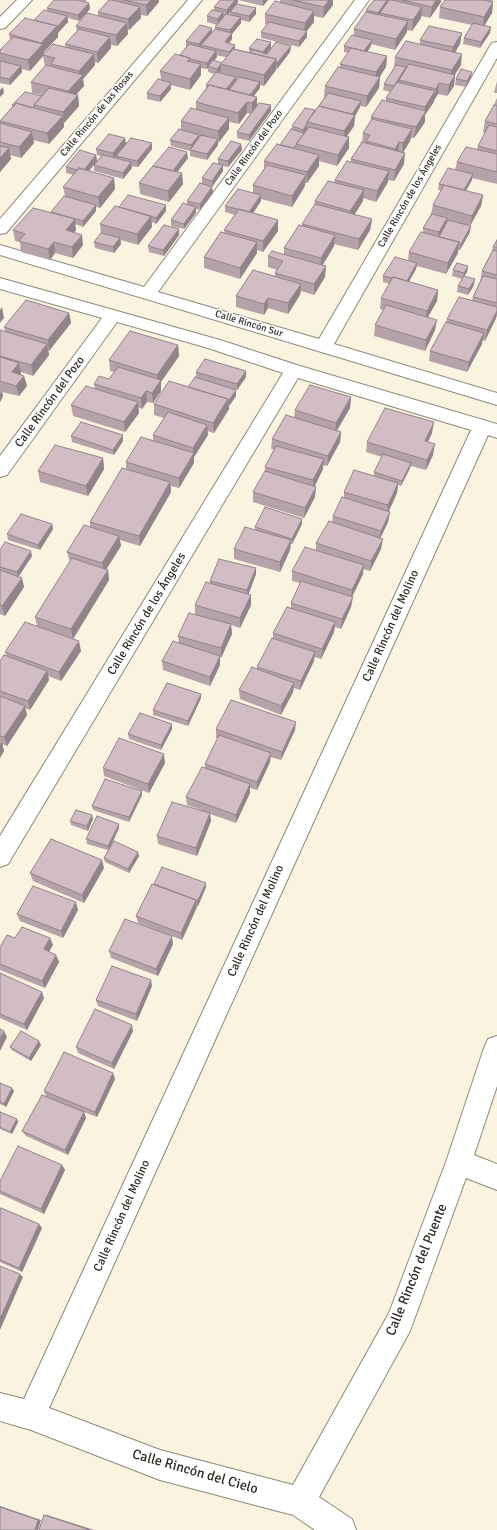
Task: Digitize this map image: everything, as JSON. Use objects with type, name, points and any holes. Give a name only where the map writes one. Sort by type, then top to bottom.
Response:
[{"type":"street","points":[[0,26],[25,0]]},
{"type":"street","name":"Calle Rincón de las Rosas","points":[[0,229],[195,0]]},
{"type":"street","name":"Calle Rincón del Pozo","points":[[147,295],[362,0]]},
{"type":"street","name":"Calle Rincón de los Ángeles","points":[[323,347],[497,46]]},
{"type":"street","name":"Calle Rincón Sur","points":[[0,250],[497,400]]},
{"type":"street","points":[[45,295],[66,270]]},
{"type":"street","points":[[0,283],[214,344],[294,370],[489,429]]},
{"type":"street","name":"Calle Rincón del Pozo","points":[[0,470],[113,315]]},
{"type":"street","points":[[214,344],[230,319]]},
{"type":"street","name":"Calle Rincón de los Ángeles","points":[[0,858],[294,370]]},
{"type":"street","points":[[399,401],[414,374]]},
{"type":"street","name":"Calle Rincón del Molino","points":[[31,1415],[489,429]]},
{"type":"street","name":"Calle Rincón del Puente","points":[[300,1502],[400,1321],[459,1162],[497,1048]]},
{"type":"street","points":[[459,1162],[497,1177]]},
{"type":"street","name":"Calle Rincón del Cielo","points":[[0,1407],[31,1415],[160,1465],[300,1502],[341,1530]]},
{"type":"building","points":[[54,0],[78,0],[89,3],[78,15],[47,8]]},
{"type":"building","points":[[109,0],[140,7],[128,19],[98,12]]},
{"type":"building","points":[[124,0],[151,0],[146,5]]},
{"type":"building","points":[[220,0],[235,0],[227,10],[214,7]]},
{"type":"building","points":[[293,0],[329,0],[324,7]]},
{"type":"building","points":[[374,0],[387,0],[378,13],[366,10]]},
{"type":"building","points":[[389,0],[422,7],[413,20],[380,13]]},
{"type":"building","points":[[402,0],[436,0],[432,7]]},
{"type":"building","points":[[445,0],[483,0],[493,2],[484,17],[440,7]]},
{"type":"building","points":[[275,1],[314,11],[305,23],[265,14]]},
{"type":"building","points":[[237,4],[256,8],[249,16],[230,12]]},
{"type":"building","points":[[44,10],[67,16],[57,27],[34,20]]},
{"type":"building","points":[[212,10],[223,12],[218,19],[207,16]]},
{"type":"building","points":[[366,12],[408,21],[396,39],[354,29]]},
{"type":"building","points":[[87,13],[127,23],[116,35],[76,26]]},
{"type":"building","points":[[226,14],[241,17],[230,30],[215,27]]},
{"type":"building","points":[[25,18],[57,26],[41,43],[9,34]]},
{"type":"building","points":[[269,22],[307,31],[299,41],[261,32]]},
{"type":"building","points":[[473,23],[491,27],[481,42],[464,38]]},
{"type":"building","points":[[200,25],[212,28],[199,44],[186,41]]},
{"type":"building","points":[[429,26],[462,33],[453,47],[420,40]]},
{"type":"building","points":[[79,29],[110,37],[97,52],[65,44]]},
{"type":"building","points":[[215,29],[232,33],[225,42],[235,45],[229,52],[201,45]]},
{"type":"building","points":[[352,35],[372,40],[364,51],[344,46]]},
{"type":"building","points":[[13,37],[43,44],[28,60],[0,53],[0,50]]},
{"type":"building","points":[[257,39],[271,42],[263,52],[249,48]]},
{"type":"building","points":[[406,41],[462,54],[452,70],[395,57]]},
{"type":"building","points":[[276,42],[291,46],[277,63],[276,59],[251,53],[253,50],[267,54]]},
{"type":"building","points":[[53,44],[94,54],[79,71],[51,64],[55,58],[43,55]]},
{"type":"building","points":[[189,44],[216,51],[207,63],[190,59],[180,55]]},
{"type":"building","points":[[351,48],[387,56],[376,72],[340,64]]},
{"type":"building","points":[[233,49],[276,59],[264,75],[221,64]]},
{"type":"building","points":[[175,54],[190,58],[187,61],[201,64],[190,79],[160,71]]},
{"type":"building","points":[[213,60],[222,63],[217,69],[208,66]]},
{"type":"building","points":[[0,61],[21,66],[9,79],[0,77]]},
{"type":"building","points":[[409,64],[455,75],[449,85],[439,83],[436,89],[399,80]]},
{"type":"building","points":[[46,65],[83,75],[68,91],[31,82]]},
{"type":"building","points":[[396,65],[406,67],[394,86],[384,84]]},
{"type":"building","points":[[338,67],[380,77],[367,96],[325,86]]},
{"type":"building","points":[[461,69],[472,72],[467,81],[456,79]]},
{"type":"building","points":[[216,72],[236,77],[226,89],[206,85]]},
{"type":"building","points":[[239,77],[260,82],[250,95],[229,90]]},
{"type":"building","points":[[158,79],[171,83],[160,96],[147,93]]},
{"type":"building","points":[[397,82],[435,91],[425,107],[386,98]]},
{"type":"building","points":[[209,85],[257,97],[252,103],[247,102],[238,113],[196,102]]},
{"type":"building","points":[[49,88],[78,95],[63,112],[34,105]]},
{"type":"building","points":[[25,92],[42,96],[32,108],[16,103],[14,106],[12,105]]},
{"type":"building","points":[[328,93],[361,101],[352,114],[319,106]]},
{"type":"building","points":[[382,100],[426,111],[416,127],[371,117]]},
{"type":"building","points":[[16,103],[63,116],[47,133],[0,121]]},
{"type":"building","points":[[259,103],[271,105],[249,135],[237,132]]},
{"type":"building","points":[[494,105],[497,106],[497,124],[485,121]]},
{"type":"building","points":[[319,106],[355,115],[344,131],[307,122]]},
{"type":"building","points":[[191,108],[229,118],[218,131],[181,121]]},
{"type":"building","points":[[305,108],[315,110],[303,130],[292,126]]},
{"type":"building","points":[[372,119],[412,129],[403,143],[399,142],[395,149],[366,141],[370,135],[363,133]]},
{"type":"building","points":[[0,123],[32,132],[19,147],[0,142]]},
{"type":"building","points":[[489,125],[497,127],[497,151],[478,146]]},
{"type":"building","points":[[309,127],[349,137],[338,155],[296,144]]},
{"type":"building","points":[[179,129],[199,135],[191,145],[170,140]]},
{"type":"building","points":[[291,129],[304,133],[294,148],[280,145]]},
{"type":"building","points":[[109,134],[125,138],[113,153],[96,149]]},
{"type":"building","points":[[201,135],[218,139],[207,154],[190,150]]},
{"type":"building","points":[[131,138],[152,143],[137,161],[116,156]]},
{"type":"building","points":[[231,141],[241,144],[228,161],[218,159]]},
{"type":"building","points":[[362,142],[405,153],[395,170],[351,159]]},
{"type":"building","points":[[277,144],[319,155],[307,172],[264,161]]},
{"type":"building","points":[[0,146],[9,148],[0,158]]},
{"type":"building","points":[[169,147],[187,152],[173,171],[153,166]]},
{"type":"building","points":[[466,147],[497,154],[497,172],[457,162]]},
{"type":"building","points":[[80,150],[96,155],[84,170],[66,167]]},
{"type":"building","points":[[103,155],[131,162],[123,173],[94,165]]},
{"type":"building","points":[[347,161],[389,171],[377,191],[335,180]]},
{"type":"building","points":[[213,163],[223,165],[212,181],[202,178]]},
{"type":"building","points":[[267,165],[306,175],[292,196],[253,185]]},
{"type":"building","points":[[153,166],[182,173],[168,191],[139,183]]},
{"type":"building","points":[[79,168],[114,178],[98,197],[63,187]]},
{"type":"building","points":[[448,168],[473,174],[464,190],[439,184]]},
{"type":"building","points":[[328,181],[364,190],[350,211],[315,201]]},
{"type":"building","points":[[200,183],[212,187],[200,204],[187,201]]},
{"type":"building","points":[[444,185],[483,195],[472,216],[433,205]]},
{"type":"building","points":[[238,189],[261,195],[249,212],[225,206]]},
{"type":"building","points":[[128,195],[166,205],[156,218],[119,207]]},
{"type":"building","points":[[64,196],[96,205],[83,221],[51,212]]},
{"type":"building","points":[[183,203],[196,207],[184,224],[171,220]]},
{"type":"building","points":[[315,204],[372,219],[359,239],[302,224]]},
{"type":"building","points":[[115,206],[151,216],[137,234],[100,224]]},
{"type":"building","points":[[33,208],[75,219],[66,230],[82,235],[72,247],[54,242],[48,249],[19,241],[25,234],[13,230]]},
{"type":"building","points":[[239,209],[278,220],[263,241],[224,230]]},
{"type":"building","points":[[432,214],[447,218],[439,232],[423,228]]},
{"type":"building","points":[[448,220],[471,226],[461,244],[459,244],[459,242],[439,237]]},
{"type":"building","points":[[164,225],[179,229],[163,250],[148,246]]},
{"type":"building","points":[[299,225],[335,235],[321,258],[284,248]]},
{"type":"building","points":[[221,232],[257,242],[240,268],[204,257]]},
{"type":"building","points":[[421,232],[459,242],[448,263],[409,252]]},
{"type":"building","points":[[101,233],[120,238],[113,247],[94,242]]},
{"type":"building","points":[[497,240],[497,248],[493,247]]},
{"type":"building","points":[[493,250],[497,251],[497,275],[482,271]]},
{"type":"building","points":[[272,251],[326,266],[314,284],[275,273],[283,261],[268,256]]},
{"type":"building","points":[[395,257],[417,263],[407,281],[383,276]]},
{"type":"building","points":[[457,263],[468,266],[464,273],[453,270]]},
{"type":"building","points":[[253,270],[301,284],[288,303],[268,298],[264,304],[236,296]]},
{"type":"building","points":[[464,276],[475,279],[469,289],[458,286]]},
{"type":"building","points":[[483,276],[497,279],[497,303],[473,297]]},
{"type":"building","points":[[393,277],[438,290],[427,311],[381,298]]},
{"type":"building","points":[[459,297],[497,307],[497,311],[487,330],[447,319]]},
{"type":"building","points":[[26,300],[69,313],[48,340],[4,327]]},
{"type":"building","points":[[386,305],[437,320],[426,340],[375,325]]},
{"type":"building","points":[[446,322],[484,333],[469,362],[430,351]]},
{"type":"building","points":[[0,330],[47,344],[31,365],[0,356]]},
{"type":"building","points":[[130,331],[178,345],[157,375],[109,360]]},
{"type":"building","points":[[0,357],[19,363],[12,372],[24,376],[16,386],[0,381]]},
{"type":"building","points":[[205,359],[246,371],[237,384],[196,372]]},
{"type":"building","points":[[118,367],[161,380],[152,393],[146,391],[141,398],[94,384],[99,376],[109,379]]},
{"type":"building","points":[[195,377],[236,390],[228,400],[188,387]]},
{"type":"building","points":[[169,381],[228,399],[213,423],[154,404]]},
{"type":"building","points":[[310,385],[351,397],[336,423],[295,410]]},
{"type":"building","points":[[86,386],[138,402],[124,422],[71,405]]},
{"type":"building","points":[[385,408],[434,422],[425,441],[435,444],[427,460],[367,442]]},
{"type":"building","points":[[168,412],[207,425],[193,448],[153,435]]},
{"type":"building","points":[[286,415],[341,432],[328,456],[272,439]]},
{"type":"building","points":[[81,422],[123,435],[113,450],[71,436]]},
{"type":"building","points":[[141,437],[194,453],[179,478],[126,462]]},
{"type":"building","points":[[55,445],[103,458],[86,486],[38,471]]},
{"type":"building","points":[[276,446],[324,459],[313,480],[265,467]]},
{"type":"building","points":[[383,454],[411,463],[402,481],[374,472]]},
{"type":"building","points":[[122,468],[170,482],[139,536],[90,522]]},
{"type":"building","points":[[354,470],[398,483],[388,505],[344,492]]},
{"type":"building","points":[[265,471],[316,487],[305,508],[253,492]]},
{"type":"building","points":[[342,497],[390,512],[381,531],[333,516]]},
{"type":"building","points":[[265,507],[302,519],[292,539],[255,527]]},
{"type":"building","points":[[21,514],[52,524],[38,545],[7,534]]},
{"type":"building","points":[[329,521],[383,539],[371,561],[316,543]]},
{"type":"building","points":[[84,525],[119,536],[102,563],[67,552]]},
{"type":"building","points":[[245,527],[291,540],[280,562],[234,549]]},
{"type":"building","points":[[5,542],[31,551],[17,572],[0,567],[0,550]]},
{"type":"building","points":[[305,547],[364,565],[352,590],[292,571]]},
{"type":"building","points":[[72,558],[108,570],[71,629],[35,617]]},
{"type":"building","points":[[219,559],[256,568],[247,590],[210,581]]},
{"type":"building","points":[[0,570],[22,578],[2,606],[0,605]]},
{"type":"building","points":[[301,581],[353,597],[342,619],[291,603]]},
{"type":"building","points":[[206,582],[251,595],[240,618],[195,605]]},
{"type":"building","points":[[287,607],[335,622],[322,649],[273,633]]},
{"type":"building","points":[[189,613],[231,624],[221,648],[178,636]]},
{"type":"building","points":[[25,622],[79,641],[59,672],[5,652]]},
{"type":"building","points":[[272,638],[315,652],[301,681],[257,667]]},
{"type":"building","points":[[173,641],[220,656],[210,677],[162,661]]},
{"type":"building","points":[[4,655],[47,671],[28,701],[0,691],[0,661]]},
{"type":"building","points":[[252,667],[294,683],[281,706],[239,690]]},
{"type":"building","points":[[167,683],[201,694],[188,721],[153,710]]},
{"type":"building","points":[[0,696],[25,706],[4,737],[0,736]]},
{"type":"building","points":[[231,700],[296,722],[282,752],[216,729]]},
{"type":"building","points":[[140,713],[172,724],[161,745],[128,734]]},
{"type":"building","points":[[219,735],[271,753],[257,782],[205,764]]},
{"type":"building","points":[[119,738],[164,754],[148,784],[103,768]]},
{"type":"building","points":[[202,767],[250,784],[236,815],[186,797]]},
{"type":"building","points":[[105,779],[142,791],[129,817],[92,806]]},
{"type":"building","points":[[172,802],[210,813],[196,848],[157,836]]},
{"type":"building","points":[[76,810],[92,815],[87,826],[70,821]]},
{"type":"building","points":[[97,816],[119,824],[108,846],[86,839]]},
{"type":"building","points":[[51,839],[102,860],[82,895],[30,873]]},
{"type":"building","points":[[114,841],[138,852],[128,869],[104,858]]},
{"type":"building","points":[[162,867],[206,883],[197,902],[196,900],[154,884]]},
{"type":"building","points":[[152,884],[196,900],[181,933],[136,916]]},
{"type":"building","points":[[33,886],[76,902],[61,931],[17,914]]},
{"type":"building","points":[[125,919],[172,936],[156,969],[109,951]]},
{"type":"building","points":[[22,927],[50,938],[44,949],[56,955],[42,981],[0,964],[0,947],[7,935],[15,938]]},
{"type":"building","points":[[112,966],[151,980],[136,1014],[96,1000]]},
{"type":"building","points":[[0,973],[42,992],[24,1024],[0,1014]]},
{"type":"building","points":[[95,1009],[132,1025],[112,1063],[76,1047]]},
{"type":"building","points":[[0,1029],[4,1031],[0,1039]]},
{"type":"building","points":[[21,1031],[39,1041],[29,1058],[10,1047]]},
{"type":"building","points":[[64,1052],[113,1073],[95,1112],[44,1091]]},
{"type":"building","points":[[0,1083],[12,1088],[4,1104],[0,1102]]},
{"type":"building","points":[[42,1095],[84,1112],[65,1150],[22,1131]]},
{"type":"building","points":[[0,1112],[17,1119],[10,1132],[0,1127]]},
{"type":"building","points":[[18,1146],[62,1165],[41,1209],[0,1191],[0,1181]]},
{"type":"building","points":[[1,1208],[39,1224],[19,1268],[0,1260]]},
{"type":"building","points":[[0,1266],[20,1274],[0,1319]]},
{"type":"building","points":[[0,1507],[38,1520],[35,1530],[0,1530]]},
{"type":"building","points":[[44,1515],[90,1530],[39,1530]]}]
